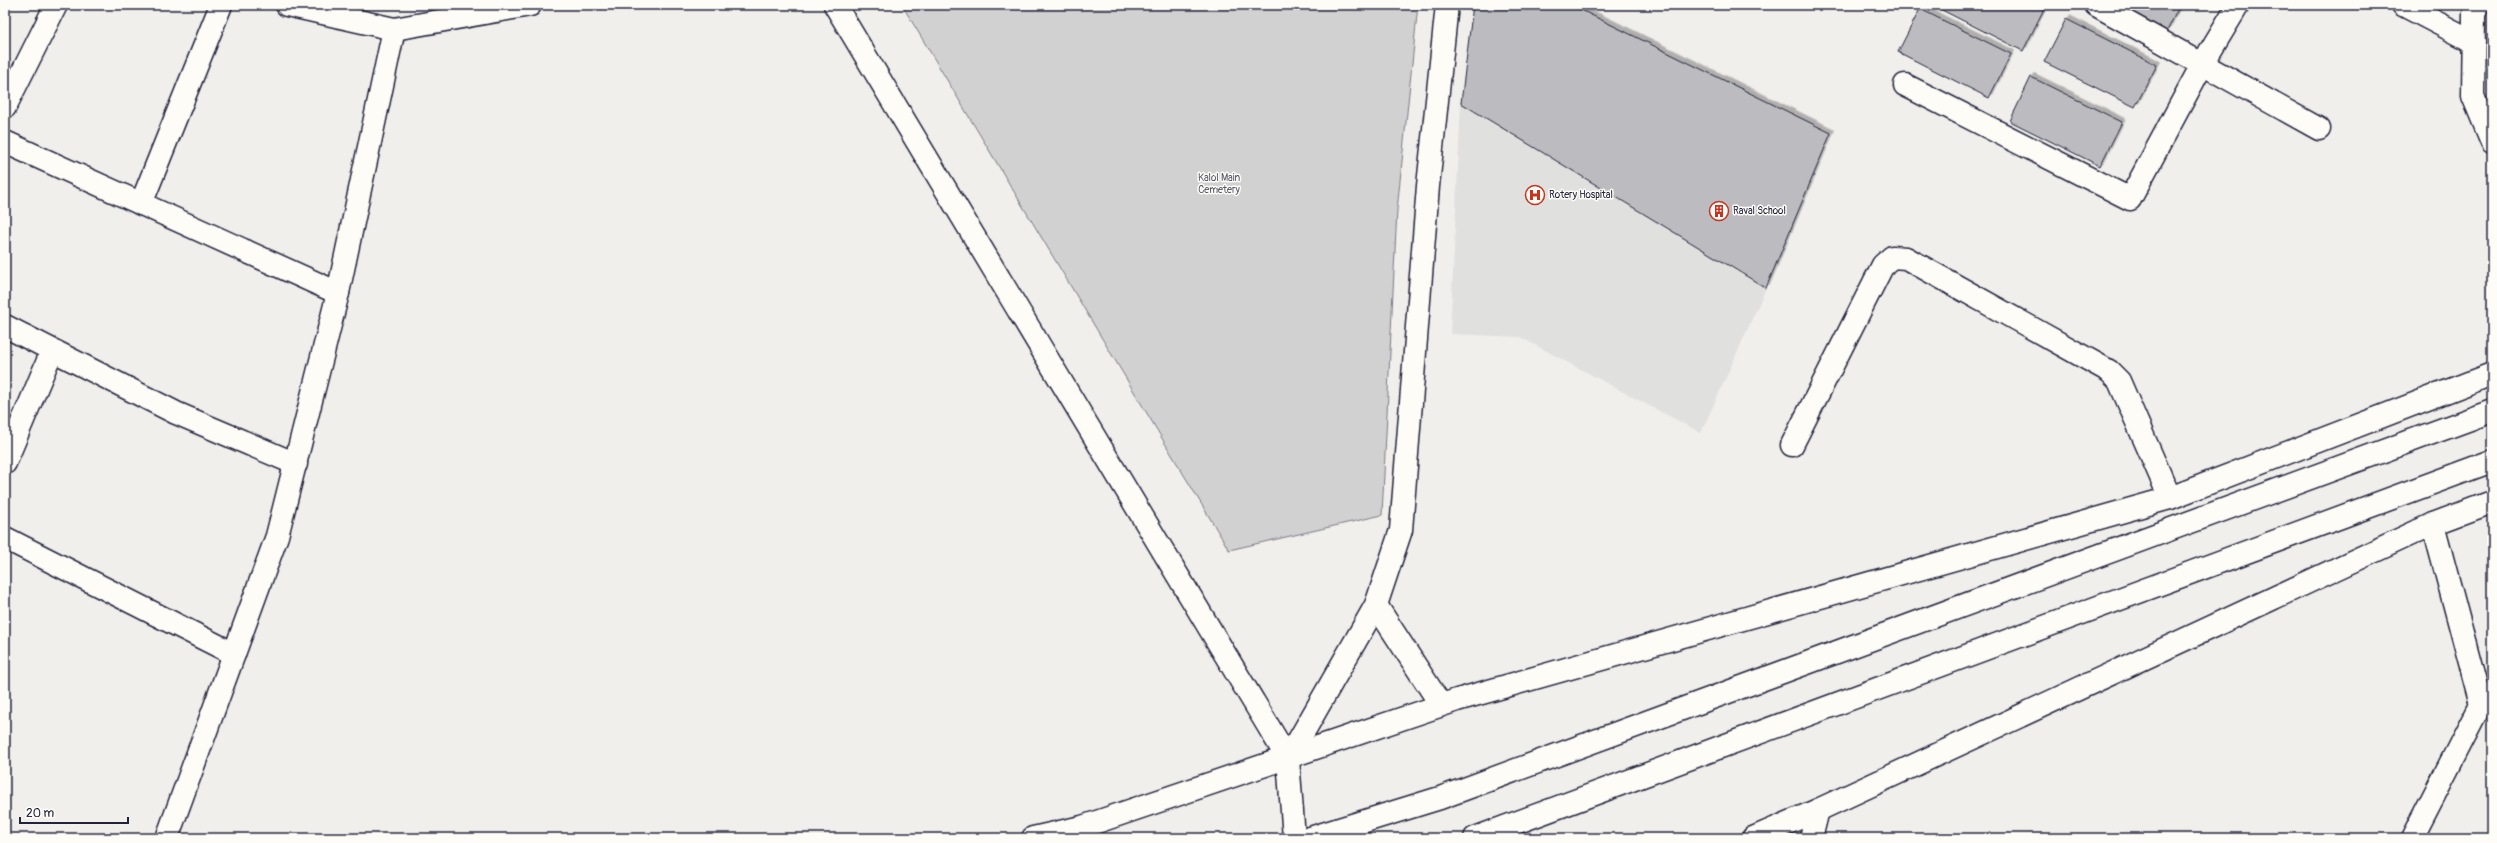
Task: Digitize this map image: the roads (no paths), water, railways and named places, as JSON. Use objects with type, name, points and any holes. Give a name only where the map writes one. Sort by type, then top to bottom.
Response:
[{"type":"street","points":[[5,107],[56,5]]},
{"type":"street","points":[[141,204],[221,5]]},
{"type":"street","points":[[286,5],[394,29],[530,5]]},
{"type":"street","points":[[835,5],[1288,759],[1294,838]]},
{"type":"street","points":[[1288,759],[1376,605],[1401,530],[1428,186],[1447,5]]},
{"type":"street","points":[[2096,5],[2319,129]]},
{"type":"street","points":[[1905,85],[2130,199],[2202,63],[2238,5]]},
{"type":"street","points":[[2403,5],[2474,42]]},
{"type":"street","points":[[2478,5],[2474,14],[2473,96],[2492,142]]},
{"type":"street","points":[[167,838],[278,536],[338,293],[394,29]]},
{"type":"street","points":[[5,142],[338,293]]},
{"type":"street","points":[[1792,445],[1884,264],[1892,257],[1906,258],[2109,371],[2119,380],[2170,498]]},
{"type":"street","points":[[5,326],[176,413],[296,464]]},
{"type":"street","points":[[5,463],[52,350]]},
{"type":"street","points":[[1033,838],[1082,827],[1288,759],[1441,705],[2170,498],[2492,374]]},
{"type":"street","points":[[1310,838],[1440,798],[2492,411]]},
{"type":"street","points":[[1475,838],[2492,461]]},
{"type":"street","points":[[1753,838],[1818,810],[2433,524],[2492,502]]},
{"type":"street","points":[[2412,838],[2486,707],[2433,524]]},
{"type":"street","points":[[5,538],[234,654]]},
{"type":"street","points":[[1376,605],[1441,705]]},
{"type":"street","points":[[1811,838],[1818,810]]},
{"type":"place","name":"Rotery Hospital","points":[[1535,195]]},
{"type":"place","name":"Raval School","points":[[1719,211]]},
{"type":"park label","name":"Kalol Main Cemetery","points":[[1219,184]]}]
